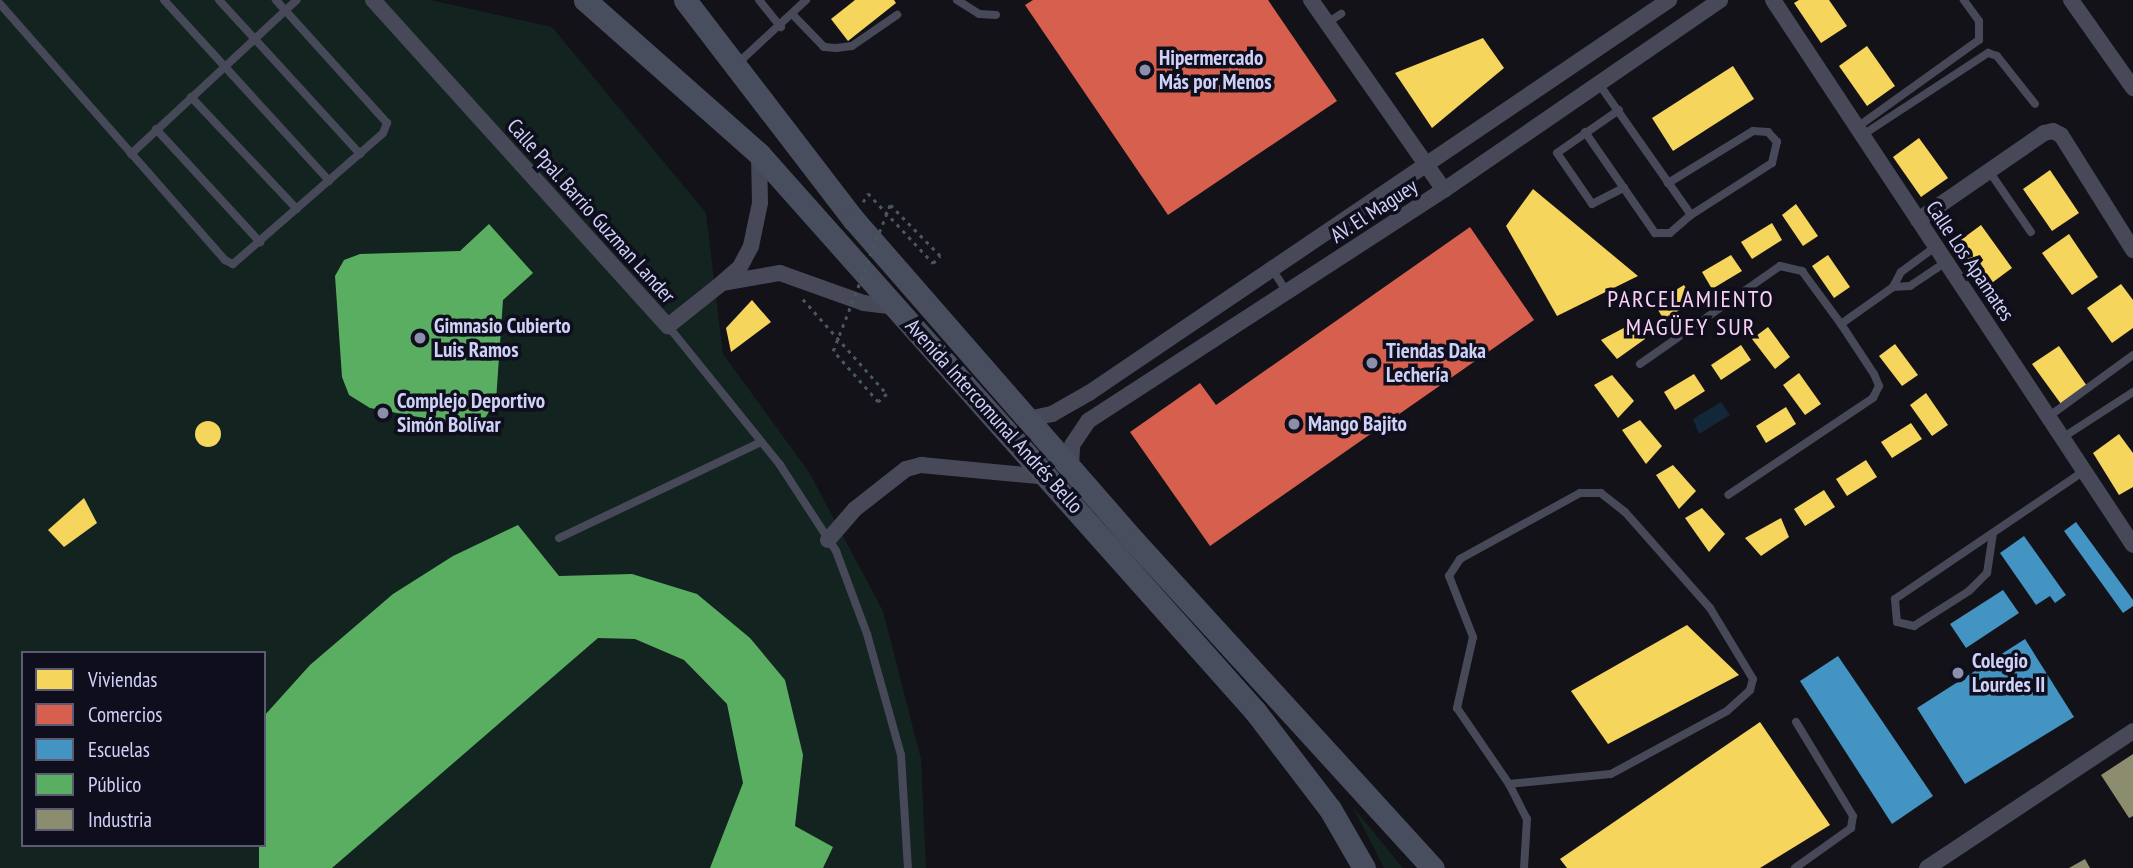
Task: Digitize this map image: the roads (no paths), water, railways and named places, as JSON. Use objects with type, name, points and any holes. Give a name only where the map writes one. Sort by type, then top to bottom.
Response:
[{"type":"main road","name":"Avenida Intercomunal Andrés Bello","points":[[584,0],[760,154],[1255,711],[1330,809],[1364,868]]},
{"type":"main road","name":"Avenida Intercomunal Andrés Bello","points":[[685,0],[854,220],[1028,419],[1433,868]]},
{"type":"street","name":"Calle Ppal. Barrio Guzman Lander","points":[[373,0],[667,326],[722,283],[780,273],[864,303],[897,307]]},
{"type":"street","points":[[1311,0],[1334,18],[1444,190]]},
{"type":"street","name":"AV. El Maguey","points":[[1028,419],[1052,414],[1089,393],[1669,0]]},
{"type":"street","name":"AV. El Maguey","points":[[1071,467],[1072,445],[1088,421],[1444,190],[1720,0]]},
{"type":"street","name":"Calle Los Apamates","points":[[1773,0],[2133,545]]},
{"type":"street","points":[[2071,0],[2133,88]]},
{"type":"street","points":[[1918,220],[2053,131],[2060,135],[2133,250]]},
{"type":"street","points":[[722,283],[740,267],[751,246],[760,203],[760,154]]},
{"type":"street","points":[[828,540],[855,509],[905,469],[921,465],[1050,478]]},
{"type":"street","points":[[1927,868],[2133,731]]},
{"type":"lane","points":[[164,0],[329,181]]},
{"type":"lane","points":[[219,0],[360,154]]},
{"type":"lane","points":[[0,4],[230,264],[260,242],[383,133],[386,118],[276,0]]},
{"type":"lane","points":[[131,154],[297,0]]},
{"type":"lane","points":[[759,0],[781,27]]},
{"type":"lane","points":[[735,66],[794,16],[806,0]]},
{"type":"lane","points":[[957,0],[979,13],[996,15]]},
{"type":"lane","points":[[1859,132],[1979,40],[1979,21],[1964,0]]},
{"type":"lane","points":[[794,16],[824,47],[836,48],[852,46],[897,15]]},
{"type":"lane","points":[[1859,132],[1988,53],[1997,56],[2035,104]]},
{"type":"lane","points":[[1599,84],[1690,215]]},
{"type":"lane","points":[[191,97],[297,209]]},
{"type":"lane","points":[[1619,110],[1560,149],[1559,160],[1592,204],[1623,188]]},
{"type":"lane","points":[[156,129],[260,242]]},
{"type":"lane","points":[[1585,132],[1659,235],[1772,163],[1778,150],[1774,137],[1760,129],[1753,131],[1668,183]]},
{"type":"lane","points":[[1989,171],[2031,232]]},
{"type":"lane","points":[[1841,324],[1892,287],[1901,272],[1935,247]]},
{"type":"lane","points":[[1892,287],[1910,286],[1946,262]]},
{"type":"lane","points":[[1640,364],[1780,266],[1802,271],[1841,324],[1874,374],[1879,386],[1873,398],[1728,495]]},
{"type":"lane","points":[[1272,269],[1287,292]]},
{"type":"lane","points":[[667,326],[761,442],[828,540],[867,634],[901,755],[908,868]]},
{"type":"lane","points":[[2048,417],[2133,355]]},
{"type":"lane","points":[[2062,438],[2133,392]]},
{"type":"lane","points":[[559,538],[761,442]]},
{"type":"lane","points":[[1993,533],[1987,573],[1969,591],[1914,626],[1897,622],[1895,599],[2084,471]]},
{"type":"lane","points":[[1509,784],[1611,774],[1727,711],[1750,690],[1754,679],[1710,608],[1625,512],[1601,493],[1580,493],[1568,499],[1460,559],[1449,576],[1473,637],[1457,708],[1509,784],[1527,819],[1524,868]]},
{"type":"lane","points":[[1795,868],[1851,828],[1853,816],[1796,722]]},
{"type":"water","points":[[1721,402],[1730,415],[1699,434],[1693,419]]},
{"type":"place","name":"Hipermercado Más por Menos","points":[[1145,70]]},
{"type":"place","name":"Gimnasio Cubierto Luis Ramos","points":[[420,338]]},
{"type":"place","name":"Tiendas Daka Lechería","points":[[1372,363]]},
{"type":"place","name":"Complejo Deportivo Simón Bolívar","points":[[383,413]]},
{"type":"place","name":"Mango Bajito","points":[[1294,424]]},
{"type":"place","name":"Colegio Lourdes II","points":[[1958,673]]},
{"type":"district","name":"PARCELAMIENTO MAGÜEY SUR","points":[[1691,313]]}]
